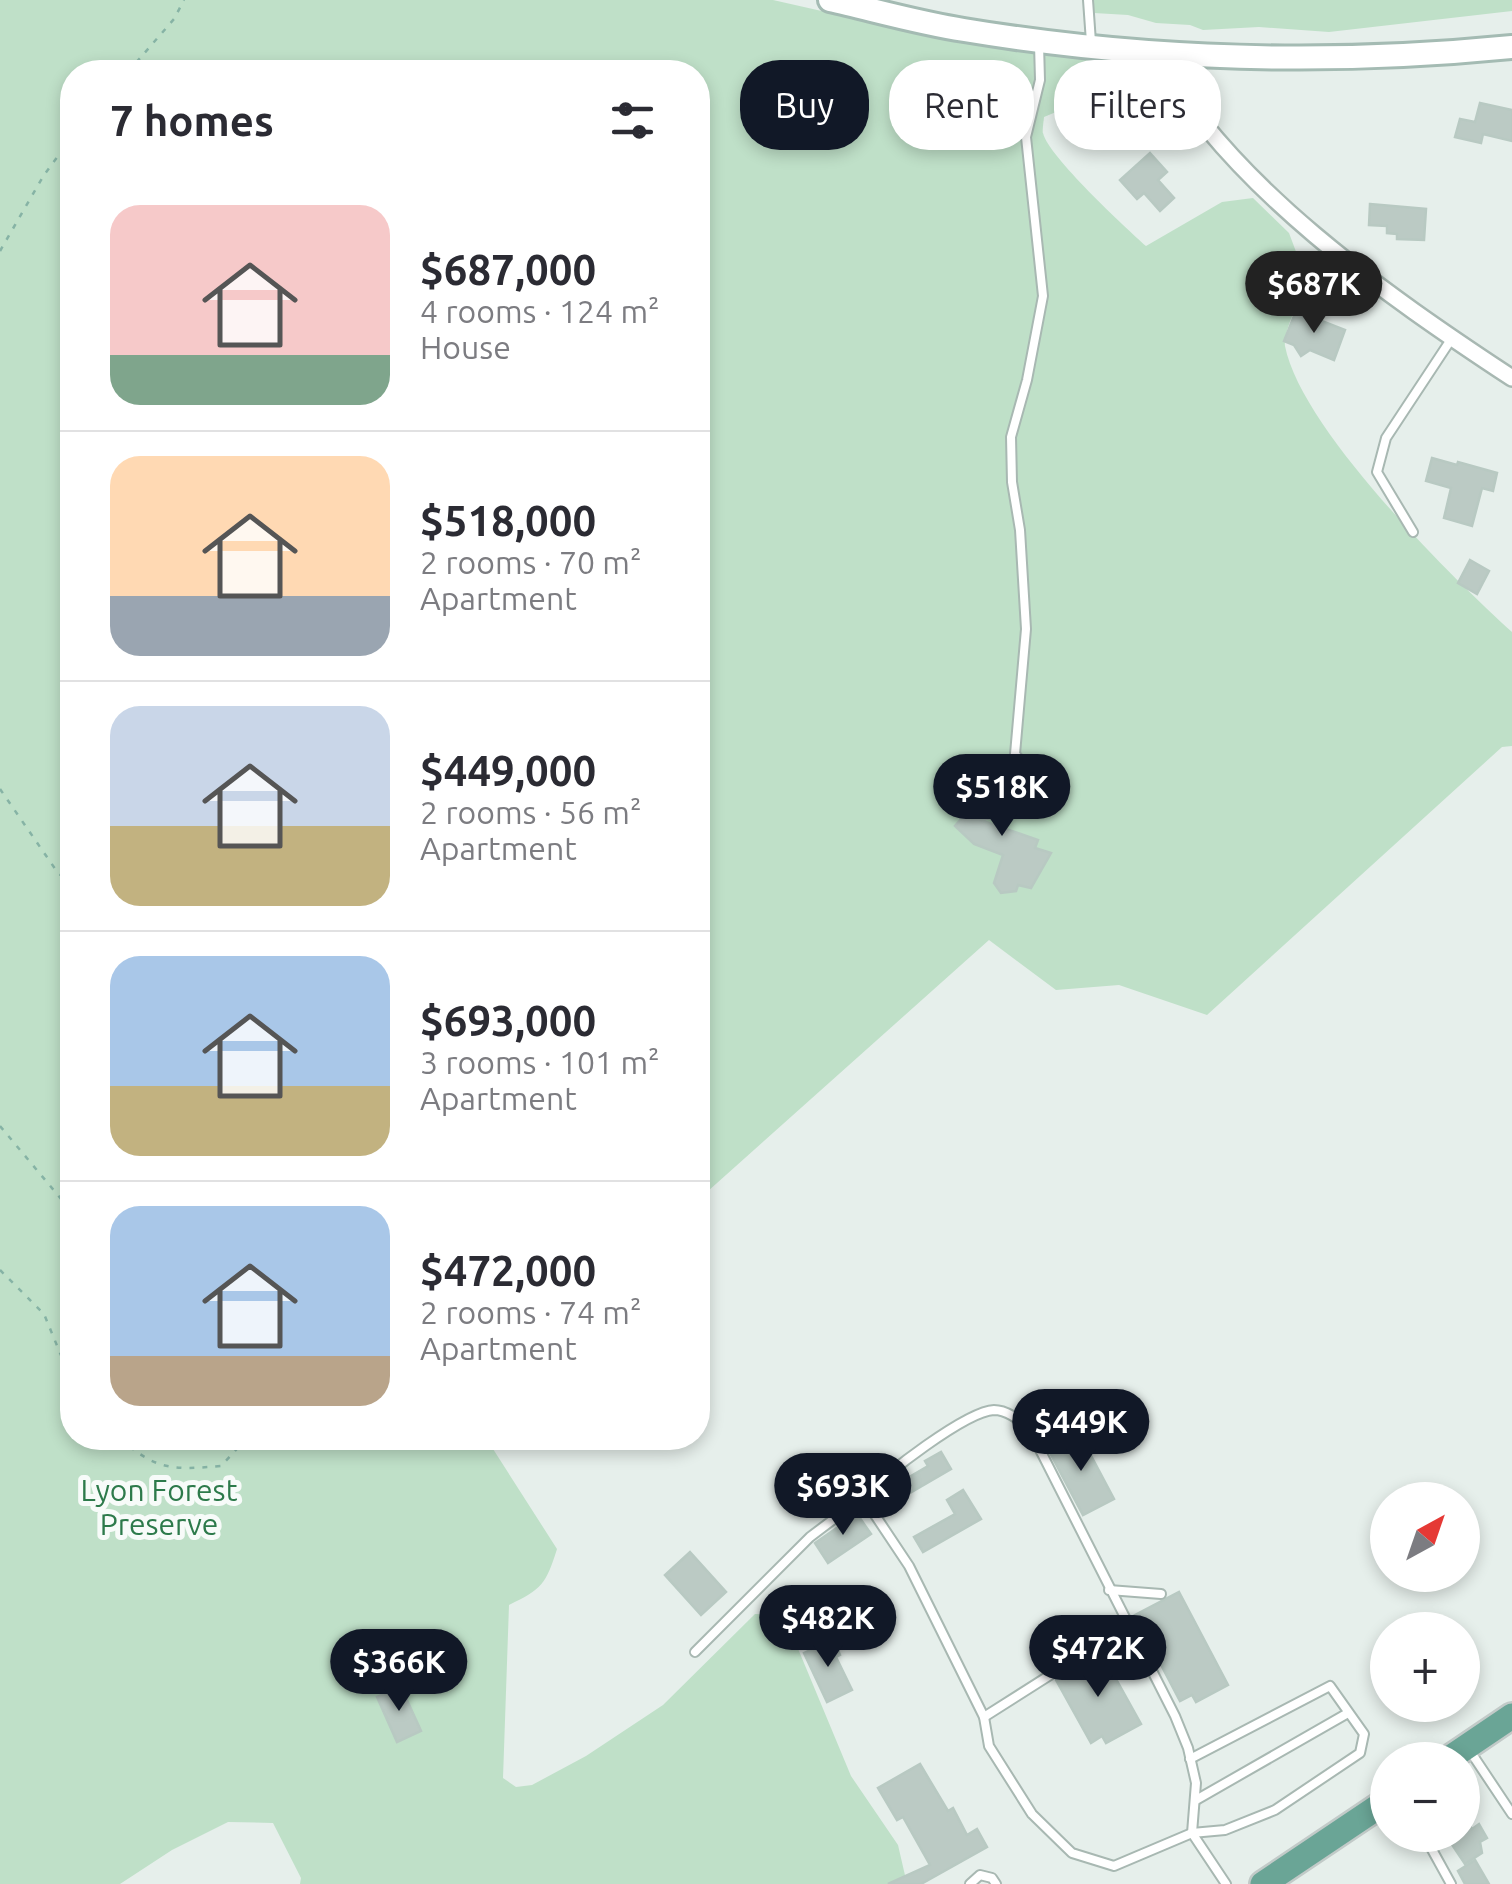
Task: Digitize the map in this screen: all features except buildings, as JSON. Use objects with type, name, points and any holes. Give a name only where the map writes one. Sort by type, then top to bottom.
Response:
[{"type":"main road","points":[[1473,1742],[1512,1716]]},
{"type":"main road","points":[[1264,1884],[1370,1812]]},
{"type":"street","points":[[830,0],[962,30],[1156,54],[1406,58],[1512,48]]},
{"type":"street","points":[[1156,54],[1175,89],[1278,204],[1452,338],[1512,378]]},
{"type":"lane","points":[[1088,0],[1091,46]]},
{"type":"lane","points":[[1032,775],[1015,754],[1026,629],[1011,436],[1027,380],[1043,296],[1026,137],[1040,80],[1039,40]]},
{"type":"lane","points":[[1413,532],[1377,472],[1386,438],[1452,338]]},
{"type":"lane","points":[[695,1652],[810,1537],[877,1482],[977,1413],[998,1410],[1029,1428],[1175,1716],[1190,1758],[1196,1800],[1192,1833],[1226,1884]]},
{"type":"lane","points":[[863,1497],[909,1566],[984,1717],[988,1746],[1032,1814],[1072,1852],[1114,1866],[1192,1833],[1224,1830],[1274,1810],[1360,1753],[1364,1734],[1330,1686],[1190,1758]]},
{"type":"lane","points":[[1109,1590],[1161,1594]]},
{"type":"lane","points":[[984,1717],[1080,1656]]},
{"type":"lane","points":[[1196,1800],[1348,1713]]},
{"type":"lane","points":[[1480,1779],[1512,1814]]},
{"type":"lane","points":[[1434,1852],[1452,1884]]},
{"type":"lane","points":[[970,1884],[980,1875],[992,1878],[996,1884]]},
{"type":"path","points":[[138,60],[174,19],[184,0]]},
{"type":"path","points":[[0,251],[60,153]]},
{"type":"path","points":[[0,789],[60,874]]},
{"type":"path","points":[[0,1126],[60,1198]]},
{"type":"path","points":[[0,1270],[44,1314],[60,1353]]},
{"type":"path","points":[[133,1450],[143,1459],[164,1466],[197,1468],[222,1466],[236,1450]]},
{"type":"green space","name":"Lyon Forest Preserve","points":[[0,0],[773,0],[826,12],[1043,39],[1104,59],[1054,60],[1054,113],[1044,117],[1043,132],[1048,144],[1146,246],[1222,202],[1253,198],[1289,233],[1307,281],[1285,340],[1297,379],[1318,417],[1380,498],[1512,632],[1512,746],[1502,747],[1207,1015],[1119,985],[1056,990],[989,940],[710,1189],[710,60],[60,60],[60,1450],[494,1450],[557,1549],[541,1584],[509,1605],[503,1778],[516,1787],[532,1785],[586,1756],[663,1705],[755,1614],[784,1615],[851,1776],[898,1845],[907,1884],[300,1884],[301,1878],[273,1823],[228,1822],[172,1850],[120,1884],[0,1884]]},
{"type":"green space","points":[[1092,0],[1512,0],[1512,11],[1329,32],[1259,27],[1203,30],[1128,15],[1094,13]]}]
